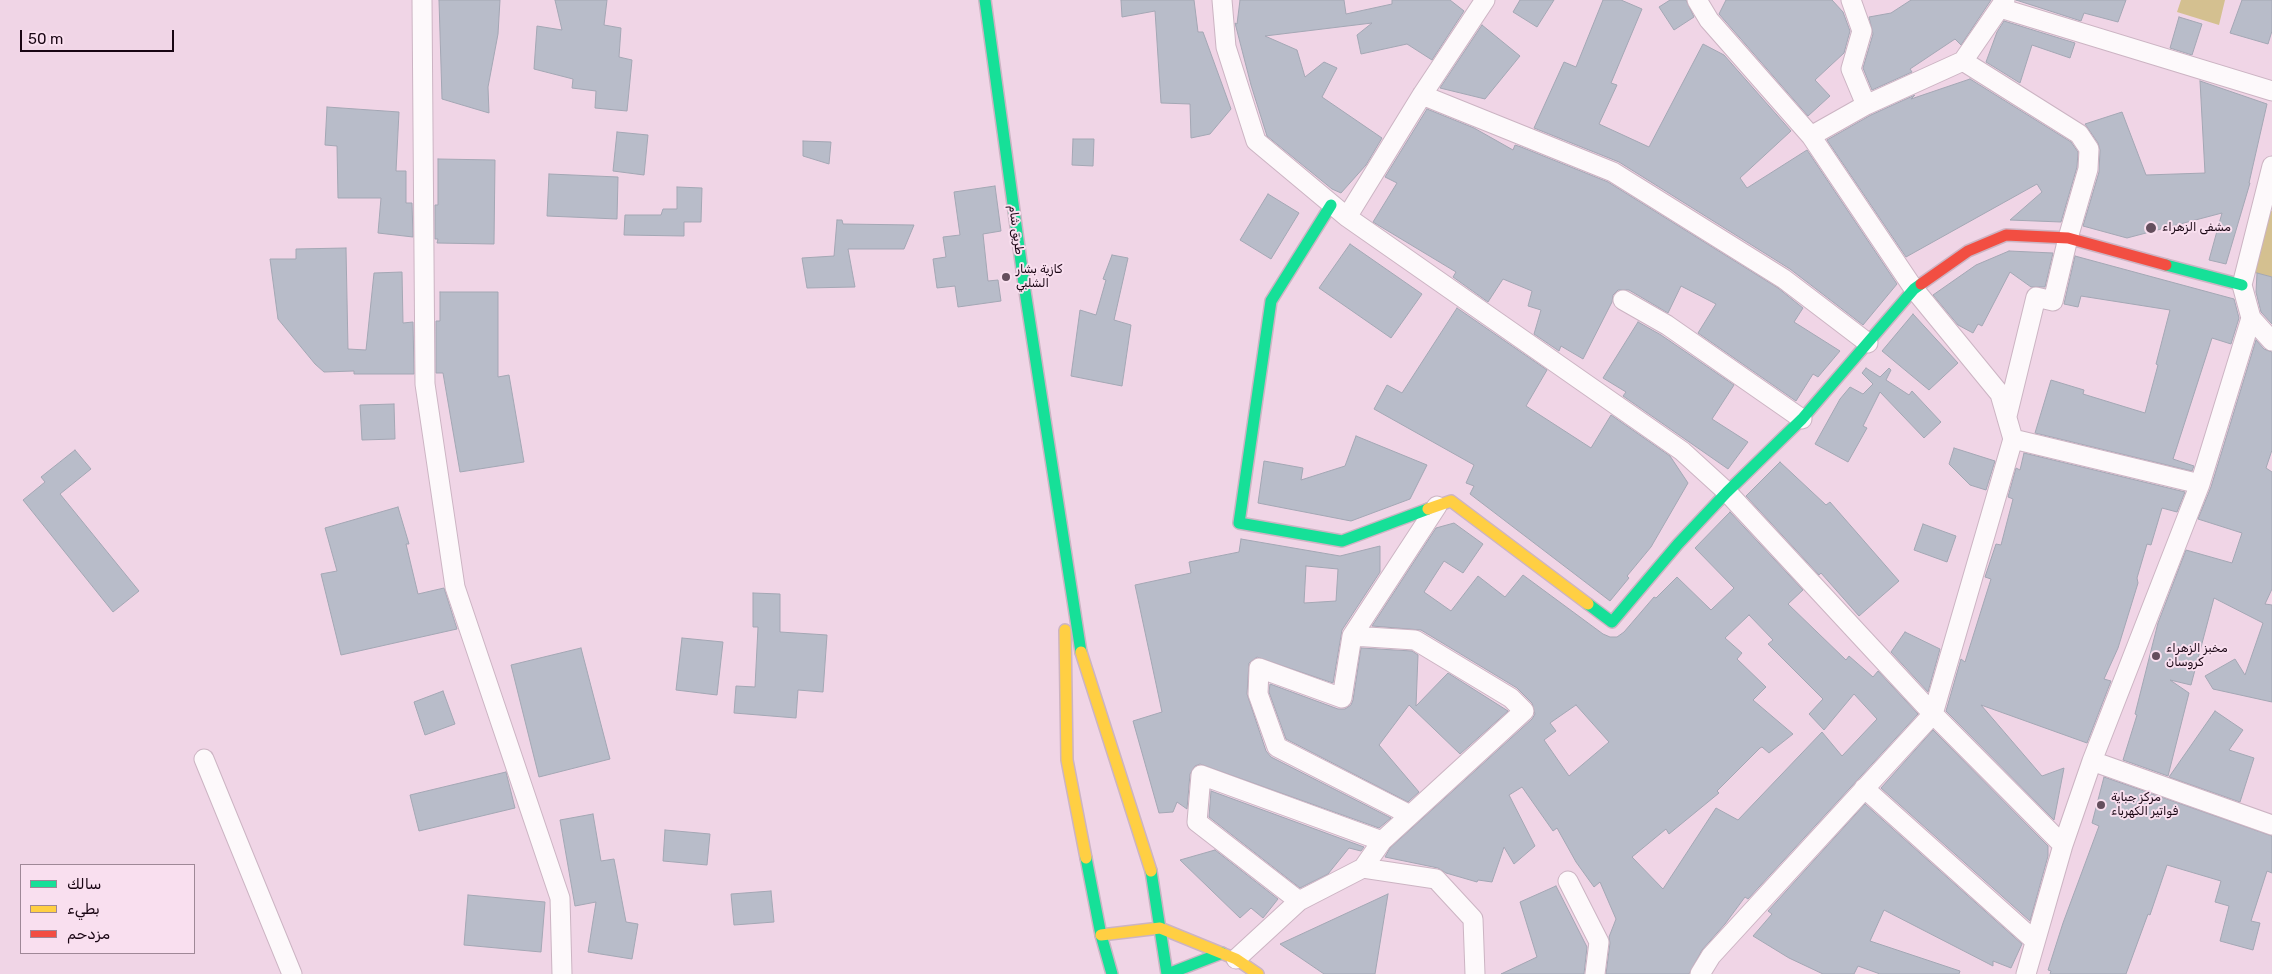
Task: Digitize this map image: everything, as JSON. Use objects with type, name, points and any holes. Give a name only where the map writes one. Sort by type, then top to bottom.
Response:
[{"type":"main road","name":"طريق شام","points":[[985,0],[1025,291],[1064,549]]},
{"type":"main road","points":[[1331,205],[1271,301],[1239,524],[1342,541],[1452,501],[1612,622],[1678,544],[1727,492],[1802,419],[1914,289],[1968,251],[2006,235],[2068,238],[2242,285]]},
{"type":"main road","points":[[1064,549],[1081,653],[1154,880],[1168,974],[1229,956]]},
{"type":"main road","points":[[1064,549],[1067,760],[1101,935],[1112,974]]},
{"type":"main road","points":[[1101,935],[1160,928],[1229,956],[1258,974]]},
{"type":"street","points":[[422,0],[425,384],[455,587],[560,898],[562,974]]},
{"type":"street","points":[[1222,0],[1226,47],[1256,141],[1347,217],[1682,451],[1727,492],[1933,714],[2063,845]]},
{"type":"street","points":[[1347,217],[1422,95],[1486,0]]},
{"type":"street","points":[[1698,0],[1709,20],[1811,136],[1914,289],[2000,394],[2013,439],[1933,714],[1712,956],[1700,974]]},
{"type":"street","points":[[1851,0],[1862,31],[1851,69],[1866,105]]},
{"type":"street","points":[[1811,136],[1866,105],[1963,61],[2003,4],[2272,91]]},
{"type":"street","points":[[1963,61],[2079,134],[2089,148],[2088,169],[2068,238],[2053,301],[2036,297],[2006,416]]},
{"type":"street","points":[[1422,95],[1613,172],[1784,279],[1868,343]]},
{"type":"street","points":[[2272,166],[2242,285],[2252,318],[2272,341]]},
{"type":"street","points":[[1623,300],[1667,324],[1802,419]]},
{"type":"street","points":[[2026,974],[2063,845],[2092,761],[2200,484],[2252,318]]},
{"type":"street","points":[[2013,439],[2200,484]]},
{"type":"street","points":[[1410,815],[1277,748],[1258,694],[1259,668],[1342,698],[1352,636],[1437,506]]},
{"type":"street","points":[[1229,956],[1299,901],[1363,868],[1382,841],[1524,711],[1511,698],[1416,640],[1352,636]]},
{"type":"street","points":[[204,759],[292,974]]},
{"type":"street","points":[[2092,761],[2272,825]]},
{"type":"street","points":[[1299,901],[1197,822],[1201,775],[1382,841]]},
{"type":"street","points":[[1864,788],[2035,940]]},
{"type":"street","points":[[1363,868],[1436,878],[1473,919],[1475,974]]},
{"type":"street","points":[[1568,881],[1599,942],[1595,974]]},
{"type":"shaded area","points":[[2181,0],[2225,0],[2219,25],[2177,12]]},
{"type":"shaded area","points":[[2265,209],[2272,211],[2272,277],[2255,273]]},
{"type":"building","points":[[439,0],[500,0],[498,34],[488,87],[489,113],[442,99]]},
{"type":"building","points":[[555,0],[607,0],[604,25],[621,28],[619,57],[632,60],[627,111],[595,108],[596,91],[572,88],[573,79],[534,69],[537,26],[562,30]]},
{"type":"building","points":[[1121,0],[1194,0],[1198,32],[1203,32],[1231,109],[1210,134],[1191,138],[1190,104],[1161,103],[1155,11],[1122,17]]},
{"type":"building","points":[[1240,0],[1344,0],[1346,14],[1392,4],[1392,0],[1450,0],[1464,11],[1432,60],[1407,44],[1361,54],[1357,35],[1372,23],[1265,36],[1297,50],[1305,77],[1324,62],[1337,68],[1322,97],[1382,138],[1366,165],[1341,193],[1332,189],[1267,136],[1235,23],[1237,24]]},
{"type":"building","points":[[1520,0],[1554,0],[1537,27],[1513,12]]},
{"type":"building","points":[[1603,0],[1621,0],[1642,9],[1611,83],[1617,85],[1599,124],[1649,147],[1703,44],[1724,55],[1791,131],[1740,178],[1747,188],[1807,150],[1897,284],[1863,325],[1790,269],[1619,162],[1534,128],[1564,62],[1576,67]]},
{"type":"building","points":[[1670,0],[1686,0],[1694,17],[1674,30],[1659,7]]},
{"type":"building","points":[[1726,0],[1832,0],[1843,12],[1850,31],[1844,53],[1815,80],[1830,96],[1808,116],[1719,14]]},
{"type":"building","points":[[1911,0],[1991,0],[1961,45],[1955,39],[1910,69],[1912,72],[1872,90],[1863,68],[1873,34],[1869,17],[1891,13]]},
{"type":"building","points":[[2016,0],[2126,0],[2118,22],[2084,13],[2081,21]]},
{"type":"building","points":[[2242,0],[2272,0],[2272,31],[2268,44],[2230,33]]},
{"type":"building","points":[[2179,17],[2202,24],[2192,55],[2170,48]]},
{"type":"building","points":[[2004,21],[2075,43],[2070,58],[2032,45],[2020,83],[1986,62],[1997,32]]},
{"type":"building","points":[[1482,25],[1520,56],[1485,99],[1440,88]]},
{"type":"building","points":[[1970,79],[2071,142],[2078,152],[2077,167],[2061,222],[2010,220],[2042,192],[2037,184],[1906,257],[1827,140],[1871,115],[1915,95],[1911,99]]},
{"type":"building","points":[[2200,81],[2267,104],[2250,183],[2226,264],[2209,260],[2222,213],[2127,238],[2083,226],[2099,172],[2100,150],[2098,143],[2085,124],[2122,112],[2146,175],[2205,173]]},
{"type":"building","points":[[327,107],[399,112],[396,171],[406,171],[406,203],[412,203],[413,237],[378,233],[381,198],[338,198],[337,146],[325,145]]},
{"type":"building","points":[[1427,109],[1474,128],[1513,150],[1515,145],[1521,147],[1608,182],[1778,288],[1803,308],[1794,322],[1840,351],[1818,377],[1813,374],[1796,401],[1698,333],[1716,304],[1681,286],[1668,313],[1629,290],[1618,290],[1613,295],[1612,302],[1583,359],[1561,346],[1559,351],[1534,334],[1541,310],[1528,306],[1532,291],[1503,279],[1488,302],[1453,277],[1456,272],[1373,222],[1397,183],[1385,177]]},
{"type":"building","points":[[617,132],[648,135],[644,175],[613,171]]},
{"type":"building","points":[[1073,139],[1094,139],[1093,166],[1072,165]]},
{"type":"building","points":[[803,141],[831,142],[829,164],[803,156]]},
{"type":"building","points":[[438,159],[495,160],[494,244],[437,243],[438,239],[435,239],[435,205],[438,205]]},
{"type":"building","points":[[549,174],[618,177],[617,219],[547,216]]},
{"type":"building","points":[[995,186],[1001,231],[983,234],[988,281],[998,280],[1001,301],[958,307],[955,286],[937,288],[933,259],[946,257],[943,237],[960,235],[954,192]]},
{"type":"building","points":[[677,187],[702,188],[701,222],[684,222],[684,236],[624,235],[625,215],[661,215],[663,209],[677,209]]},
{"type":"building","points":[[1268,194],[1299,213],[1271,259],[1240,240]]},
{"type":"building","points":[[837,220],[842,220],[843,224],[914,225],[904,249],[848,249],[855,287],[807,288],[802,258],[834,256]]},
{"type":"building","points":[[1350,244],[1422,294],[1391,338],[1319,288]]},
{"type":"building","points":[[346,248],[348,349],[366,350],[374,273],[402,272],[403,323],[413,322],[414,374],[354,374],[354,371],[324,372],[315,364],[278,319],[270,259],[296,259],[296,249]]},
{"type":"building","points":[[2009,251],[2053,253],[2045,287],[2031,287],[2010,272],[1982,326],[1978,324],[1973,333],[1958,325],[1933,295],[1976,265]]},
{"type":"building","points":[[1112,255],[1128,258],[1114,320],[1131,325],[1122,386],[1071,376],[1080,310],[1096,315],[1106,280],[1103,279]]},
{"type":"building","points":[[2075,256],[2234,299],[2239,318],[2231,344],[2212,338],[2173,459],[2194,466],[2192,471],[2035,433],[2051,380],[2084,390],[2083,394],[2145,413],[2158,365],[2156,364],[2170,310],[2081,296],[2078,307],[2064,304]]},
{"type":"building","points":[[2257,273],[2272,277],[2272,324],[2261,312],[2256,292]]},
{"type":"building","points":[[440,292],[498,292],[498,377],[509,375],[524,462],[460,472],[443,373],[436,373],[436,321],[440,321]]},
{"type":"building","points":[[1457,308],[1547,370],[1526,406],[1591,448],[1611,415],[1670,456],[1688,483],[1651,547],[1627,576],[1629,578],[1610,601],[1470,494],[1474,486],[1466,483],[1474,465],[1374,409],[1387,385],[1402,393]]},
{"type":"building","points":[[1913,314],[1958,363],[1929,390],[1882,351]]},
{"type":"building","points":[[1638,322],[1661,335],[1734,385],[1712,419],[1748,442],[1728,469],[1623,396],[1626,392],[1603,378]]},
{"type":"building","points":[[2256,340],[2264,349],[2272,352],[2272,450],[2266,468],[2272,472],[2272,589],[2265,604],[2272,605],[2272,702],[2213,689],[2205,676],[2235,659],[2245,675],[2263,623],[2214,598],[2191,685],[2170,680],[2189,693],[2168,776],[2123,760],[2137,715],[2135,714],[2158,623],[2186,550],[2232,563],[2242,533],[2198,519],[2211,487]]},
{"type":"building","points":[[1866,368],[1880,377],[1889,368],[1891,370],[1886,380],[1909,395],[1912,391],[1941,422],[1924,438],[1880,392],[1863,426],[1867,428],[1848,462],[1815,444],[1840,399],[1850,387],[1863,394],[1873,384],[1862,373]]},
{"type":"building","points":[[394,404],[395,439],[362,440],[360,405]]},
{"type":"building","points":[[1356,436],[1427,465],[1410,499],[1351,521],[1258,503],[1264,461],[1303,468],[1301,480],[1345,466]]},
{"type":"building","points":[[1954,448],[1995,461],[1986,490],[1970,485],[1949,464]]},
{"type":"building","points":[[75,450],[91,469],[60,494],[139,591],[113,612],[23,500],[45,482],[41,477]]},
{"type":"building","points":[[2024,453],[2185,492],[2177,512],[2162,508],[2151,545],[2147,544],[2137,578],[2138,583],[2118,648],[2104,679],[2111,681],[2087,743],[1981,705],[2042,776],[2064,768],[2054,820],[1946,711],[1961,659],[1965,662],[1991,579],[1985,577],[1996,544],[2001,545],[2013,499],[2008,497],[2016,468],[2020,470]]},
{"type":"building","points":[[1780,462],[1826,505],[1830,502],[1899,581],[1859,616],[1821,573],[1819,575],[1746,496]]},
{"type":"building","points":[[398,507],[409,544],[406,544],[418,594],[444,588],[457,629],[341,655],[321,574],[337,571],[325,528]]},
{"type":"building","points":[[1730,512],[1803,590],[1788,604],[1846,660],[1849,656],[1873,677],[1878,671],[1918,714],[1748,899],[1745,897],[1702,950],[1689,974],[1606,974],[1609,937],[1616,919],[1600,882],[1594,887],[1576,862],[1557,828],[1553,831],[1522,787],[1509,795],[1535,846],[1514,864],[1504,847],[1492,882],[1478,880],[1477,882],[1446,873],[1438,868],[1385,857],[1390,848],[1532,719],[1535,714],[1532,703],[1517,688],[1421,630],[1372,626],[1436,528],[1454,523],[1483,544],[1463,573],[1444,561],[1424,592],[1451,611],[1478,576],[1505,597],[1523,575],[1603,634],[1610,637],[1617,637],[1624,632],[1654,597],[1656,598],[1677,577],[1711,610],[1734,588],[1695,548]],"holes":[[[1749,615],[1773,640],[1768,644],[1823,699],[1809,714],[1824,730],[1854,694],[1877,719],[1842,756],[1822,732],[1738,820],[1716,808],[1663,889],[1632,857],[1666,829],[1669,834],[1719,793],[1717,791],[1760,748],[1762,747],[1769,753],[1793,734],[1753,700],[1766,687],[1737,659],[1742,653],[1725,638]],[[1576,705],[1609,742],[1569,776],[1544,740],[1556,731],[1550,723]]]},
{"type":"building","points":[[1923,524],[1956,536],[1947,562],[1914,550]]},
{"type":"building","points":[[1241,539],[1340,556],[1380,546],[1380,572],[1342,630],[1333,683],[1257,657],[1249,663],[1247,694],[1266,751],[1271,757],[1391,818],[1379,828],[1200,764],[1195,766],[1190,774],[1187,809],[1177,802],[1173,812],[1159,813],[1133,721],[1162,712],[1135,585],[1191,573],[1189,562],[1239,552]],"holes":[[[1306,566],[1338,569],[1336,601],[1304,603]]]},
{"type":"building","points":[[753,593],[780,594],[780,632],[827,635],[823,692],[798,690],[796,718],[734,713],[736,686],[755,687],[758,627],[753,627]]},
{"type":"building","points":[[1905,632],[1940,649],[1928,692],[1891,652]]},
{"type":"building","points":[[682,638],[723,642],[717,695],[676,690]]},
{"type":"building","points":[[581,648],[610,759],[539,777],[511,665]]},
{"type":"building","points":[[1361,648],[1412,651],[1418,655],[1416,706],[1448,673],[1508,711],[1460,754],[1409,705],[1379,745],[1419,792],[1408,802],[1286,739],[1269,692],[1270,684],[1338,709],[1345,709],[1351,705],[1353,700]]},
{"type":"building","points":[[443,691],[455,724],[425,735],[414,702]]},
{"type":"building","points":[[2215,711],[2243,730],[2229,750],[2254,758],[2240,802],[2169,777]]},
{"type":"building","points":[[1933,730],[2048,846],[2048,856],[2030,921],[1881,788]]},
{"type":"building","points":[[506,772],[515,808],[419,831],[410,795]]},
{"type":"building","points":[[2104,777],[2272,836],[2272,873],[2267,871],[2251,921],[2260,923],[2253,950],[2220,941],[2229,906],[2215,902],[2221,881],[2167,865],[2150,915],[2148,914],[2126,974],[2050,974],[2051,971],[2048,970],[2063,923],[2099,826],[2092,823]]},
{"type":"building","points":[[1211,791],[1364,847],[1361,851],[1349,848],[1328,874],[1300,888],[1209,817]]},
{"type":"building","points":[[1865,804],[2022,944],[2011,968],[1993,961],[1993,966],[1884,910],[1870,941],[1960,971],[1959,974],[1880,974],[1858,966],[1854,974],[1823,974],[1789,958],[1753,936],[1772,914],[1768,911]]},
{"type":"building","points":[[593,814],[601,861],[614,859],[626,922],[638,924],[632,959],[588,952],[596,902],[575,906],[560,820]]},
{"type":"building","points":[[665,830],[710,834],[707,865],[663,861]]},
{"type":"building","points":[[1215,850],[1278,899],[1263,918],[1251,908],[1240,918],[1180,860]]},
{"type":"building","points":[[1556,886],[1587,947],[1584,974],[1501,974],[1537,957],[1520,902]]},
{"type":"building","points":[[771,891],[774,922],[734,925],[731,894]]},
{"type":"building","points":[[1388,894],[1375,974],[1324,974],[1280,944]]},
{"type":"building","points":[[468,895],[545,902],[541,952],[464,945]]},
{"type":"traffic: fast","points":[[985,0],[1025,291],[1081,652]]},
{"type":"traffic: fast","points":[[1331,205],[1271,301],[1239,523],[1342,541],[1428,509]]},
{"type":"traffic: fast","points":[[2166,265],[2242,285]]},
{"type":"traffic: fast","points":[[1588,604],[1612,622],[1678,544],[1727,492],[1802,419],[1914,289],[1921,284]]},
{"type":"traffic: fast","points":[[1086,858],[1101,935],[1112,974]]},
{"type":"traffic: fast","points":[[1151,871],[1167,974]]},
{"type":"traffic: fast","points":[[1168,974],[1222,953]]},
{"type":"traffic: slow","points":[[1428,509],[1451,501],[1588,604]]},
{"type":"traffic: slow","points":[[1065,630],[1067,760],[1086,858]]},
{"type":"traffic: slow","points":[[1081,652],[1151,871]]},
{"type":"traffic: slow","points":[[1101,935],[1160,928],[1236,959],[1258,974]]},
{"type":"traffic: jam","points":[[1921,284],[1968,251],[2006,235],[2068,238],[2166,265]]},
{"type":"place","name":"مشفى الزهراء","points":[[2151,228]]},
{"type":"place","name":"كازية بشار الشلبي","points":[[1006,277]]},
{"type":"place","name":"مخبز الزهراء كروسان","points":[[2156,656]]},
{"type":"place","name":"مركز جباية فواتير الكهرباء","points":[[2101,805]]}]
